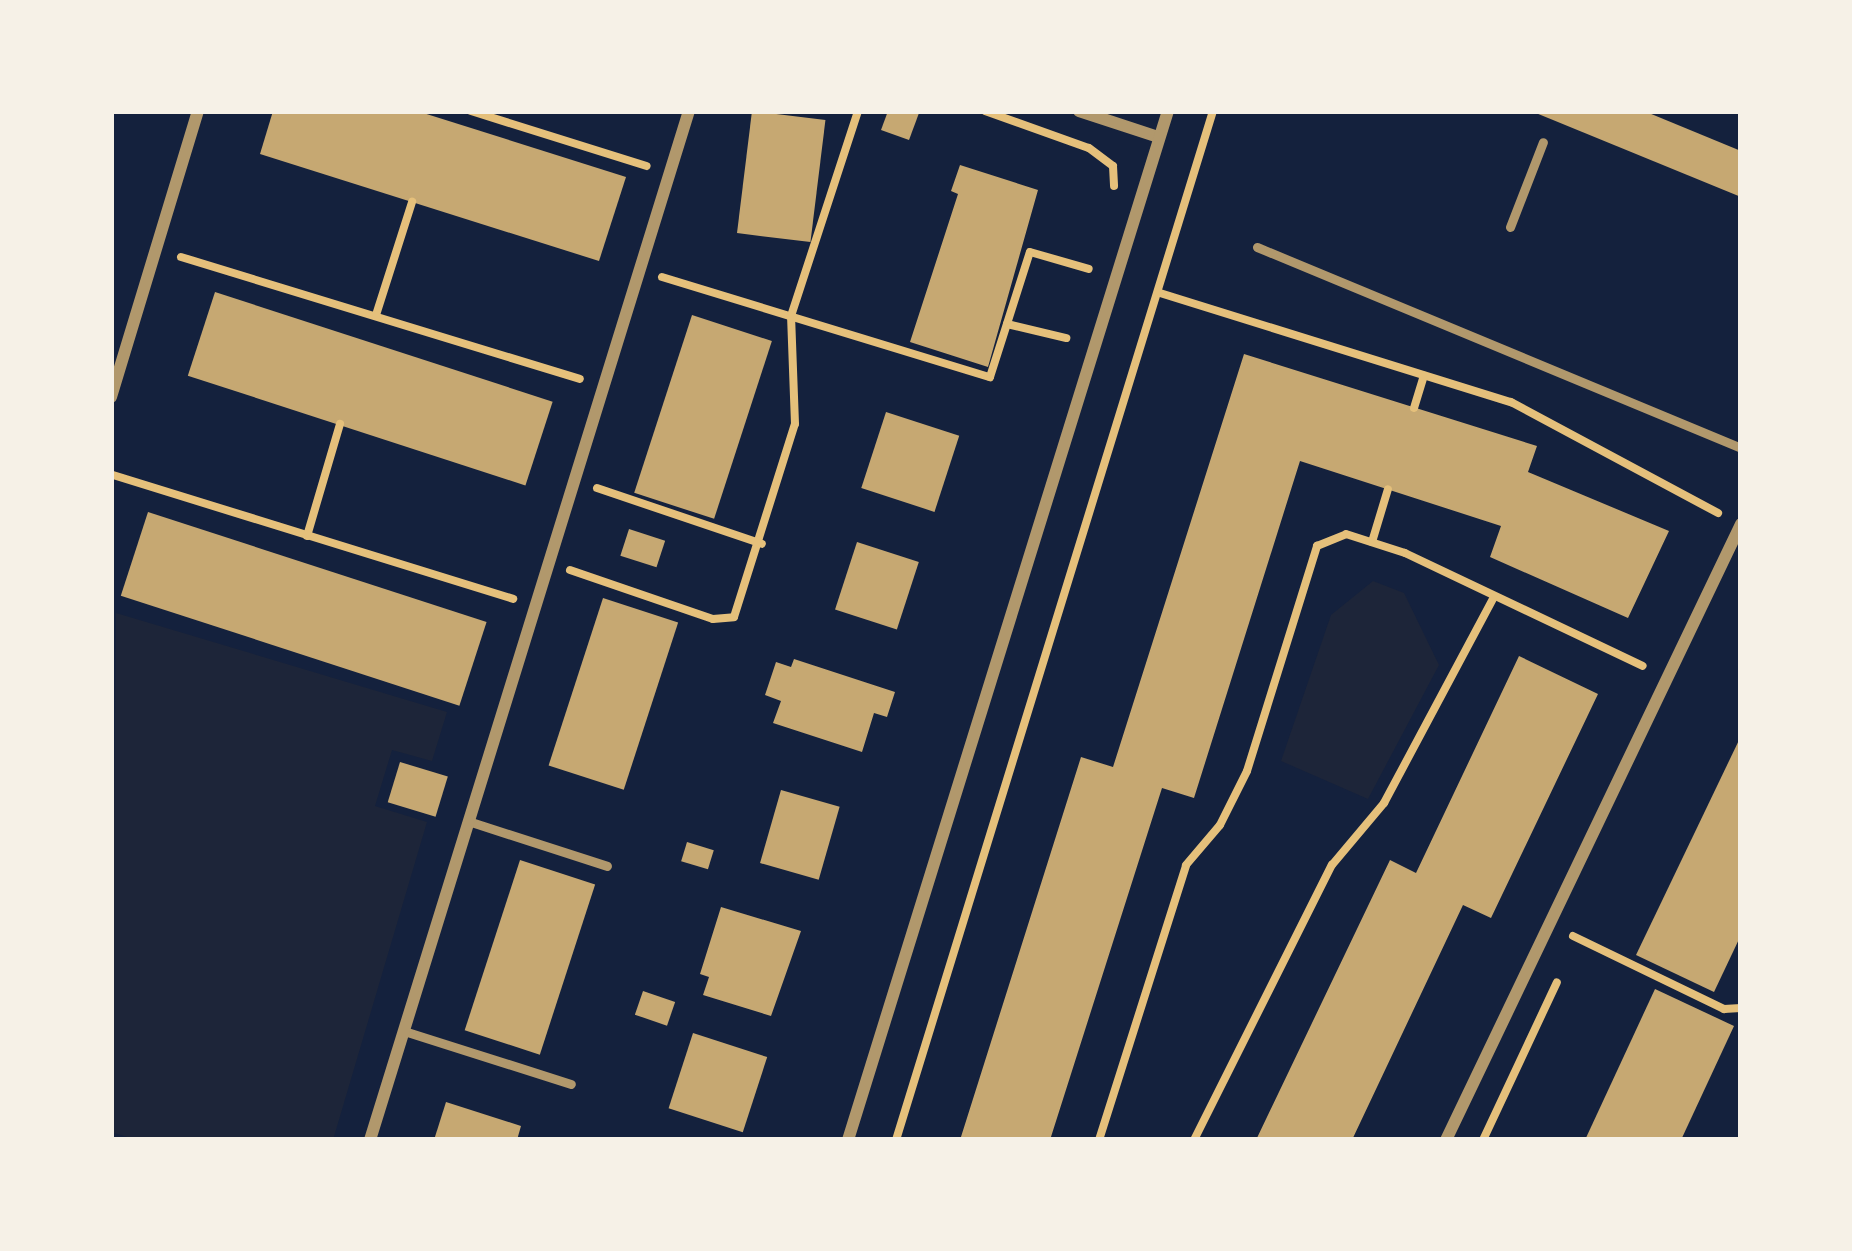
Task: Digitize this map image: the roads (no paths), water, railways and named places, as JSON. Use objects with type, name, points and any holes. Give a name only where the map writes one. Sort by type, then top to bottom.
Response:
[{"type":"street","points":[[111,398],[198,111]]},
{"type":"street","points":[[370,1140],[688,111]]},
{"type":"street","points":[[1079,111],[1158,137]]},
{"type":"street","points":[[848,1140],[1168,111]]},
{"type":"street","points":[[1446,1140],[1741,524]]},
{"type":"lane","points":[[1510,227],[1543,142]]},
{"type":"lane","points":[[1257,248],[1741,448]]},
{"type":"lane","points":[[468,821],[607,866]]},
{"type":"lane","points":[[404,1031],[571,1084]]}]
